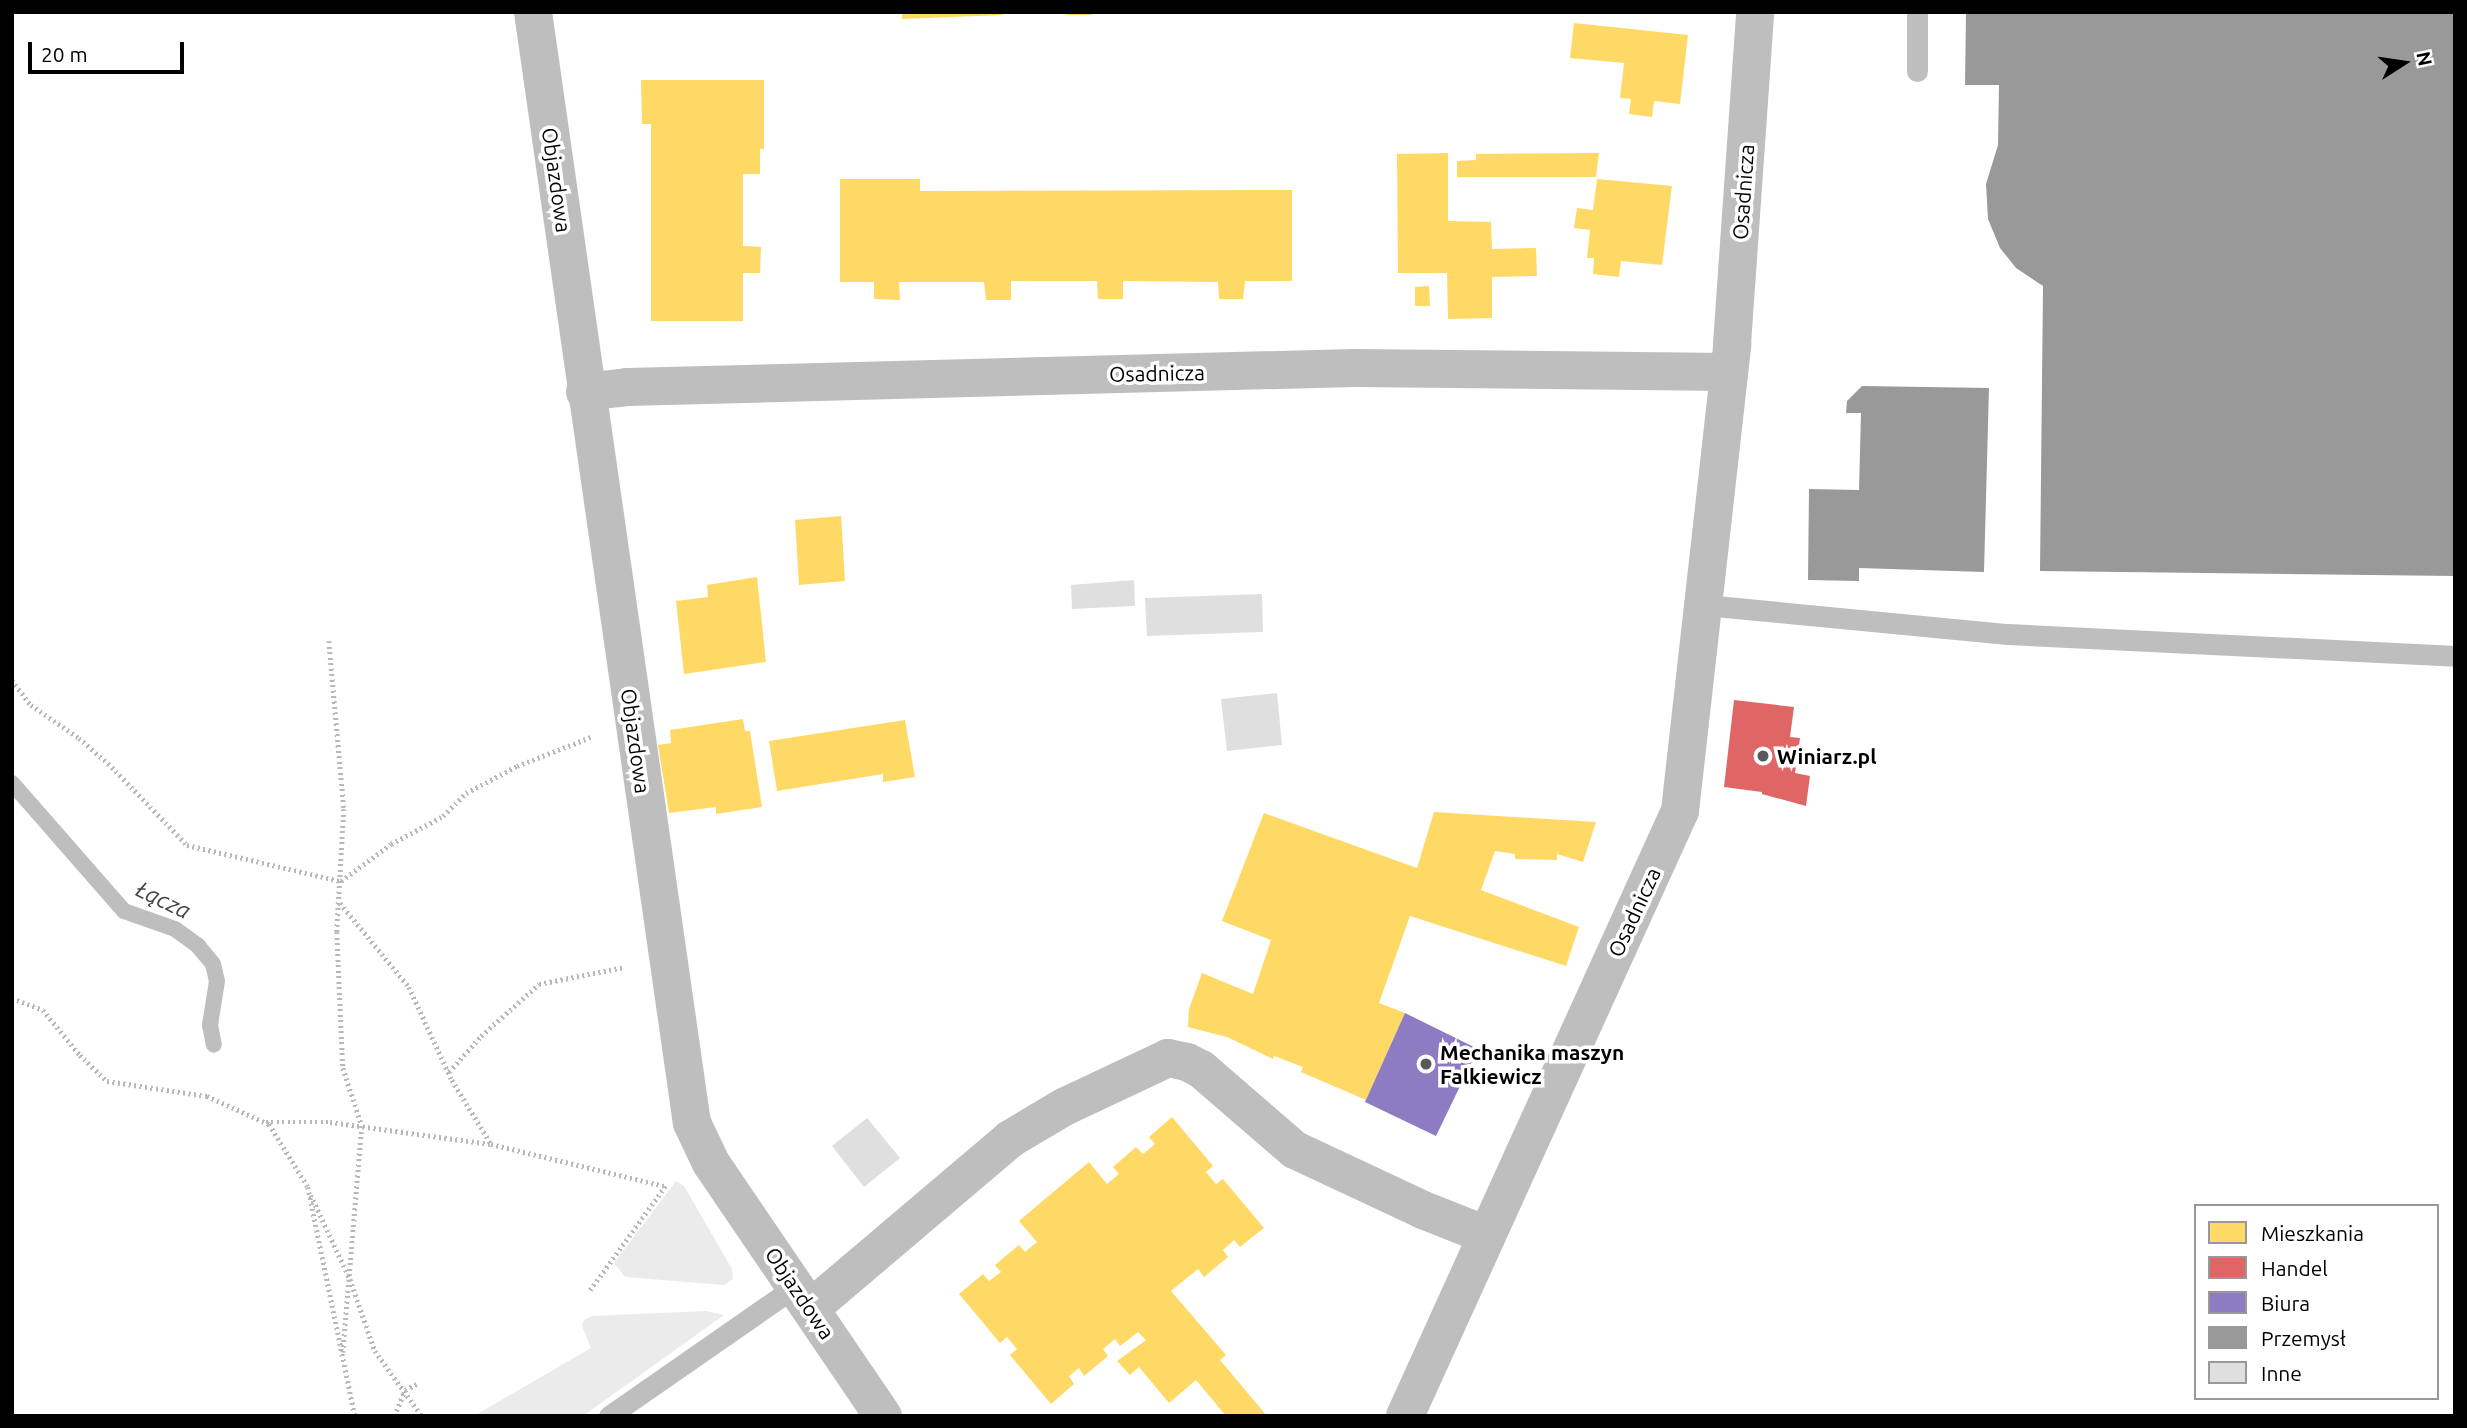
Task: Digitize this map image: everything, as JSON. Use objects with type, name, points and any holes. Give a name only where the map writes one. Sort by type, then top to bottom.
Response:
[{"type":"street","name":"Objazdowa","points":[[533,12],[585,392],[692,1123],[700,1144],[883,1416]]},
{"type":"street","name":"Osadnicza","points":[[1405,1416],[1680,811],[1705,605],[1728,372],[1755,12]]},
{"type":"street","name":"Osadnicza","points":[[585,392],[626,387],[1355,368],[1728,372]]},
{"type":"street","points":[[803,1297],[1010,1139],[1064,1107],[1168,1058],[1187,1062],[1201,1069],[1295,1150],[1423,1210],[1486,1235]]},
{"type":"lane","points":[[1917,12],[1917,71]]},
{"type":"lane","points":[[1705,605],[2008,634],[2455,656]]},
{"type":"lane","points":[[609,1416],[803,1297]]},
{"type":"path","points":[[329,640],[344,809],[337,932],[343,1068],[362,1126],[342,1352]]},
{"type":"path","points":[[12,680],[31,705],[79,738],[113,766],[187,845],[341,881],[391,844],[443,816],[466,793],[517,766],[593,736],[635,727]]},
{"type":"path","points":[[340,902],[409,987],[449,1072],[491,1144]]},
{"type":"path","points":[[449,1072],[481,1036],[539,984],[635,964]]},
{"type":"path","points":[[12,998],[43,1010],[80,1055],[107,1081],[207,1096],[266,1122],[330,1122],[491,1144],[665,1186]]},
{"type":"path","points":[[266,1122],[308,1187],[350,1279],[375,1351],[422,1416]]},
{"type":"path","points":[[590,1290],[681,1163],[700,1144]]},
{"type":"path","points":[[308,1187],[355,1416]]},
{"type":"path","points":[[394,1416],[405,1390],[417,1384]]},
{"type":"shaded area","points":[[676,1181],[684,1186],[732,1269],[733,1279],[724,1285],[625,1277],[614,1263]]},
{"type":"shaded area","points":[[706,1311],[724,1315],[583,1416],[474,1416],[591,1348],[582,1326],[584,1320],[592,1316]]},
{"type":"building: Mieszkania","points":[[902,12],[1002,12],[1002,15],[902,19]]},
{"type":"building: Mieszkania","points":[[1066,12],[1092,12],[1092,15],[1066,15]]},
{"type":"building: Mieszkania","points":[[1574,23],[1688,35],[1680,104],[1654,101],[1652,117],[1629,114],[1631,99],[1620,98],[1624,63],[1570,58]]},
{"type":"building: Mieszkania","points":[[641,80],[764,80],[764,149],[760,149],[760,174],[743,174],[743,246],[761,247],[760,273],[743,273],[743,321],[651,321],[651,124],[642,124]]},
{"type":"building: Mieszkania","points":[[1448,153],[1448,221],[1491,222],[1492,249],[1536,248],[1537,276],[1492,277],[1492,318],[1448,319],[1447,273],[1398,273],[1397,154]]},
{"type":"building: Mieszkania","points":[[1599,153],[1596,177],[1457,177],[1457,161],[1476,160],[1476,154]]},
{"type":"building: Mieszkania","points":[[840,179],[920,179],[920,191],[1292,190],[1292,281],[1245,281],[1243,299],[1219,299],[1218,282],[1123,281],[1123,299],[1098,299],[1097,281],[1011,281],[1011,300],[986,300],[984,282],[899,282],[900,300],[874,299],[874,282],[840,282]]},
{"type":"building: Mieszkania","points":[[1597,179],[1672,186],[1662,265],[1621,261],[1619,277],[1593,274],[1594,258],[1587,258],[1590,230],[1574,228],[1577,208],[1593,210]]},
{"type":"building: Mieszkania","points":[[1429,286],[1430,306],[1415,306],[1415,287]]},
{"type":"building: Mieszkania","points":[[841,516],[845,581],[799,585],[795,520]]},
{"type":"building: Mieszkania","points":[[757,577],[766,662],[684,674],[676,601],[708,597],[707,585]]},
{"type":"building: Mieszkania","points":[[743,719],[745,731],[750,731],[762,807],[716,814],[716,807],[669,813],[658,745],[671,743],[670,730]]},
{"type":"building: Mieszkania","points":[[905,720],[915,777],[883,782],[883,774],[777,791],[769,741]]},
{"type":"building: Mieszkania","points":[[1434,812],[1596,822],[1583,862],[1557,854],[1557,860],[1515,859],[1515,854],[1495,851],[1481,890],[1579,927],[1566,966],[1410,916],[1379,1003],[1405,1013],[1366,1100],[1301,1072],[1303,1067],[1274,1056],[1273,1059],[1227,1037],[1188,1027],[1189,1009],[1202,973],[1253,994],[1271,940],[1222,921],[1264,813],[1417,868]]},
{"type":"building: Mieszkania","points":[[1172,1117],[1213,1166],[1206,1172],[1216,1184],[1223,1179],[1264,1228],[1240,1247],[1234,1240],[1223,1250],[1228,1257],[1204,1277],[1198,1269],[1171,1291],[1226,1355],[1220,1360],[1267,1416],[1226,1416],[1196,1380],[1169,1403],[1139,1367],[1130,1375],[1117,1361],[1146,1340],[1138,1332],[1120,1346],[1115,1339],[1103,1349],[1108,1356],[1084,1376],[1079,1368],[1069,1376],[1074,1384],[1051,1404],[1010,1355],[1017,1349],[1007,1337],[1000,1343],[959,1294],[983,1274],[989,1281],[1001,1272],[995,1265],[1019,1245],[1025,1252],[1037,1242],[1019,1221],[1089,1162],[1107,1184],[1119,1174],[1113,1167],[1136,1147],[1143,1154],[1155,1144],[1149,1137]]},
{"type":"building: Handel","name":"Winiarz.pl","points":[[1734,700],[1794,707],[1790,737],[1800,738],[1795,773],[1810,776],[1806,806],[1762,792],[1724,787]]},
{"type":"building: Biura","name":"Mechanika maszyn Falkiewicz","points":[[1405,1013],[1478,1049],[1436,1136],[1365,1102]]},
{"type":"building: Przemysł","points":[[1966,12],[2455,12],[2455,576],[2040,571],[2043,286],[2016,268],[2000,248],[1988,219],[1986,184],[1998,145],[1999,85],[1965,85]]},
{"type":"building: Przemysł","points":[[1862,386],[1989,388],[1984,572],[1859,568],[1859,581],[1808,580],[1809,489],[1859,490],[1861,413],[1846,413],[1847,401]]},
{"type":"building: Inne","points":[[1134,580],[1135,606],[1072,609],[1071,585]]},
{"type":"building: Inne","points":[[1262,594],[1263,632],[1147,636],[1145,598]]},
{"type":"building: Inne","points":[[1277,693],[1282,745],[1227,751],[1221,699]]},
{"type":"building: Inne","points":[[867,1118],[900,1158],[864,1187],[832,1146]]},
{"type":"waterway","name":"Łącza","points":[[12,783],[124,911],[175,929],[198,946],[213,964],[217,981],[210,1025],[214,1045]]},
{"type":"place","name":"Winiarz.pl","points":[[1763,756]]},
{"type":"place","name":"Mechanika maszyn Falkiewicz","points":[[1426,1064]]}]
